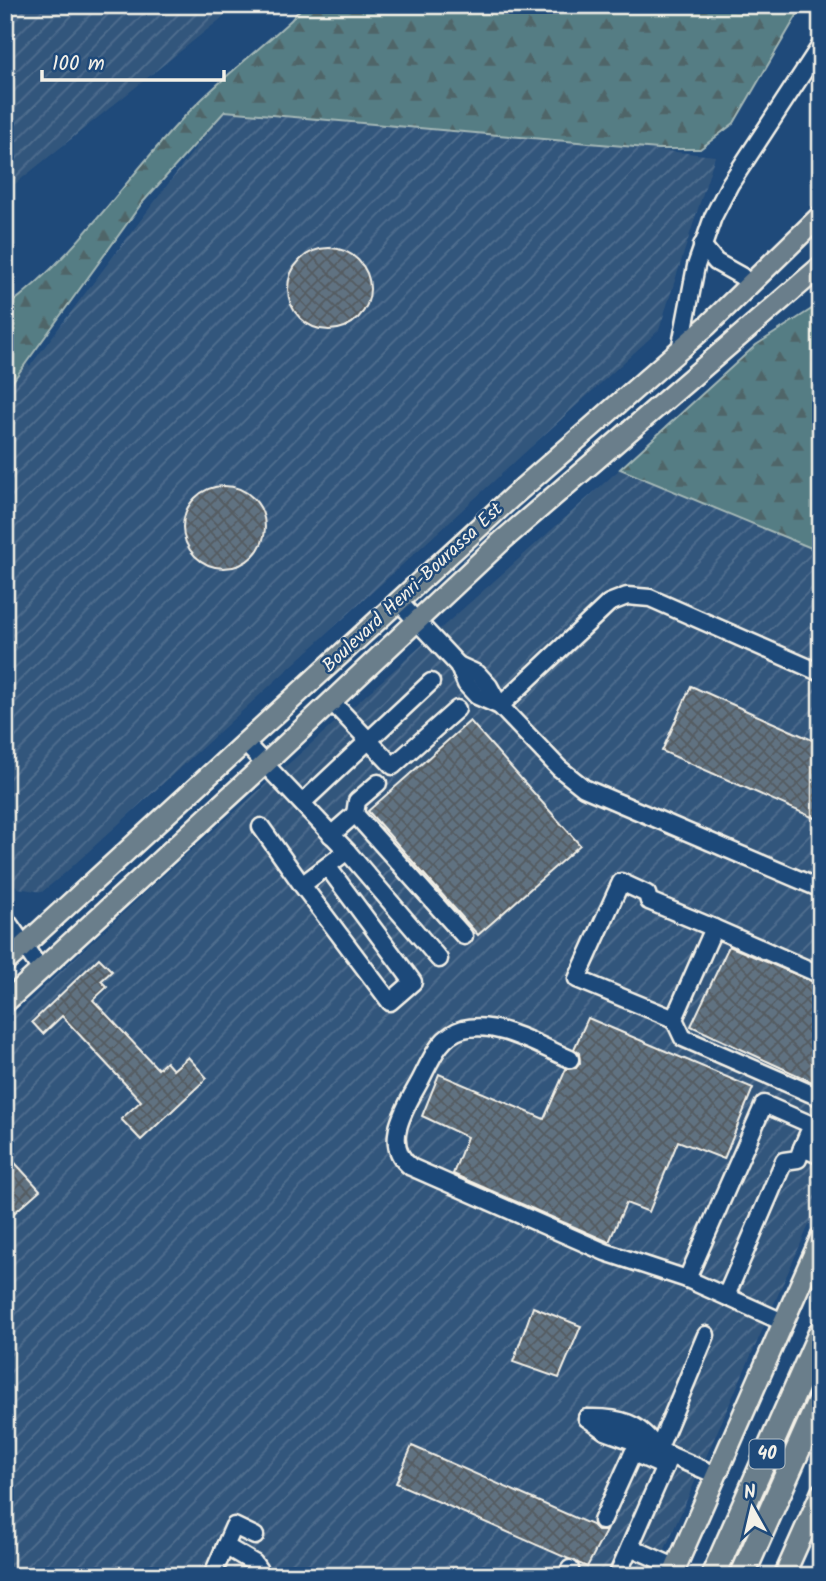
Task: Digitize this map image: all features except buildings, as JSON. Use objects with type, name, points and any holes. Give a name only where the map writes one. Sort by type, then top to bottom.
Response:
[{"type":"highway","name":"40","points":[[713,1576],[821,1332]]},
{"type":"highway","name":"40","points":[[742,1576],[821,1398]]},
{"type":"main road","name":"Boulevard Henri-Bourassa Est","points":[[5,963],[512,496],[680,350],[821,215]]},
{"type":"main road","name":"Boulevard Henri-Bourassa Est","points":[[5,1003],[559,491],[821,266]]},
{"type":"main road","points":[[750,285],[750,326]]},
{"type":"main road","points":[[787,296],[821,286]]},
{"type":"main road","points":[[673,1571],[821,1237]]},
{"type":"main road","points":[[785,1576],[821,1493]]},
{"type":"street","points":[[680,350],[702,245],[724,194],[821,45]]},
{"type":"street","points":[[702,245],[716,262],[741,276],[750,285]]},
{"type":"street","points":[[500,706],[609,603],[627,596],[650,598],[821,673]]},
{"type":"street","points":[[398,601],[458,665],[466,684],[477,696],[500,706],[559,768],[584,788],[821,889]]},
{"type":"street","points":[[302,803],[431,682]]},
{"type":"street","points":[[331,701],[393,766],[457,709]]},
{"type":"street","points":[[244,742],[347,851],[439,959]]},
{"type":"street","points":[[331,835],[355,814],[357,801],[378,783]]},
{"type":"street","points":[[355,814],[464,936]]},
{"type":"street","points":[[261,827],[390,1002],[413,982],[327,866]]},
{"type":"street","points":[[302,885],[347,851]]},
{"type":"street","points":[[821,975],[649,901],[647,894],[621,882],[577,979],[674,1019],[683,1038],[821,1098]]},
{"type":"street","points":[[5,918],[41,970]]},
{"type":"street","points":[[674,1019],[713,928]]},
{"type":"street","points":[[570,1059],[517,1036],[493,1029],[471,1028],[447,1037],[436,1050],[400,1119],[397,1135],[401,1158],[411,1167],[605,1252],[687,1279],[783,1322]]},
{"type":"street","points":[[687,1279],[764,1104],[813,1125],[798,1159],[784,1161],[726,1296]]},
{"type":"street","points":[[802,1148],[821,1156]]},
{"type":"street","points":[[617,1576],[664,1457],[706,1335]]},
{"type":"street","points":[[664,1457],[646,1432],[612,1417],[587,1418],[635,1449],[716,1475]]},
{"type":"street","points":[[602,1521],[635,1449]]},
{"type":"street","points":[[212,1576],[234,1526],[255,1536]]},
{"type":"street","points":[[225,1546],[254,1563],[263,1576]]},
{"type":"street","points":[[630,1547],[673,1571]]},
{"type":"shaded area","points":[[5,5],[238,5],[5,192]]},
{"type":"shaded area","points":[[228,105],[715,156],[659,330],[65,873],[42,892],[18,888],[5,872],[5,342],[30,366]]},
{"type":"shaded area","points":[[620,469],[821,552],[821,1198],[653,1576],[5,1576],[5,1023],[186,855]]},
{"type":"green space","points":[[304,5],[803,5],[734,123],[700,149],[658,149],[225,111],[142,203],[5,392],[5,308],[55,265],[197,104],[291,20]]},
{"type":"green space","points":[[821,303],[821,552],[620,469],[756,345]]}]
